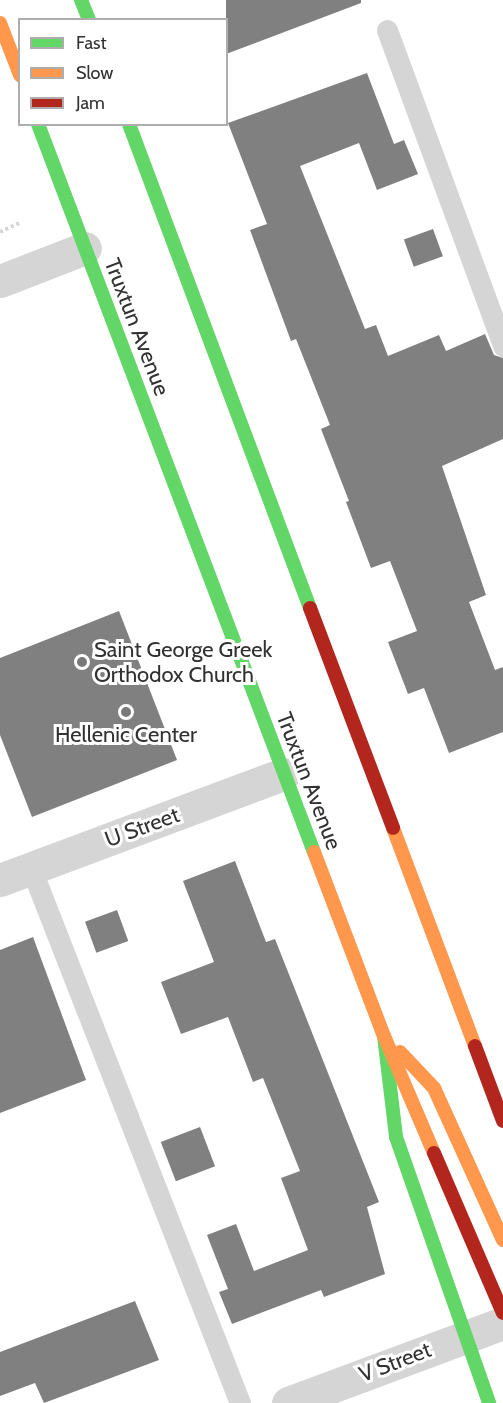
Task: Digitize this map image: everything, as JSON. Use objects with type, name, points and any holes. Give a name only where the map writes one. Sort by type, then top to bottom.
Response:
[{"type":"main road","points":[[81,0],[88,18]]},
{"type":"main road","points":[[0,23],[18,70]]},
{"type":"main road","name":"Truxtun Avenue","points":[[39,126],[384,1036],[503,1313]]},
{"type":"main road","points":[[130,126],[495,1078],[503,1121]]},
{"type":"main road","points":[[384,1036],[434,1088],[503,1240]]},
{"type":"main road","points":[[384,1036],[396,1137],[489,1403]]},
{"type":"street","points":[[0,281],[85,248]]},
{"type":"street","name":"U Street","points":[[0,879],[284,774]]},
{"type":"street","name":"V Street","points":[[288,1403],[464,1335],[503,1323]]},
{"type":"lane","points":[[387,30],[503,346]]},
{"type":"lane","points":[[31,868],[240,1403]]},
{"type":"path","points":[[0,232],[21,222]]},
{"type":"building","points":[[226,0],[361,0],[361,3],[228,53],[228,18],[226,18]]},
{"type":"building","points":[[367,73],[394,144],[404,140],[418,174],[377,190],[359,143],[300,166],[365,329],[376,325],[388,356],[439,335],[446,351],[485,334],[494,355],[503,358],[503,439],[442,466],[486,595],[469,602],[495,670],[503,667],[503,732],[449,753],[424,688],[408,694],[388,642],[417,631],[390,561],[371,568],[346,502],[349,501],[321,429],[330,425],[296,339],[291,341],[250,230],[267,224],[228,123]]},
{"type":"building","points":[[433,229],[443,256],[414,267],[404,240]]},
{"type":"building","points":[[119,611],[177,760],[32,817],[0,735],[0,658]]},
{"type":"building","points":[[235,861],[266,942],[275,939],[379,1202],[367,1207],[385,1274],[324,1297],[321,1290],[232,1324],[219,1292],[228,1289],[207,1235],[236,1224],[254,1271],[308,1250],[281,1178],[300,1171],[263,1078],[253,1082],[228,1017],[181,1034],[161,982],[214,962],[183,881]]},
{"type":"building","points":[[117,910],[128,941],[96,953],[85,922]]},
{"type":"building","points":[[33,937],[86,1080],[0,1113],[0,950]]},
{"type":"building","points":[[200,1127],[215,1166],[176,1181],[161,1142]]},
{"type":"building","points":[[135,1301],[159,1360],[44,1403],[35,1383],[0,1396],[0,1352]]},
{"type":"traffic: fast","points":[[81,0],[88,18]]},
{"type":"traffic: fast","points":[[39,126],[314,852]]},
{"type":"traffic: fast","points":[[130,126],[310,608]]},
{"type":"traffic: fast","points":[[384,1036],[396,1137],[489,1403]]},
{"type":"traffic: slow","points":[[0,23],[18,70]]},
{"type":"traffic: slow","points":[[393,828],[475,1046]]},
{"type":"traffic: slow","points":[[314,852],[384,1036],[434,1153]]},
{"type":"traffic: slow","points":[[400,1052],[434,1088],[503,1240]]},
{"type":"traffic: jam","points":[[310,608],[393,828]]},
{"type":"traffic: jam","points":[[475,1046],[503,1121]]},
{"type":"traffic: jam","points":[[434,1153],[503,1313]]},
{"type":"place","name":"Saint George Greek Orthodox Church","points":[[82,662]]},
{"type":"place","name":"Hellenic Center","points":[[126,712]]}]
